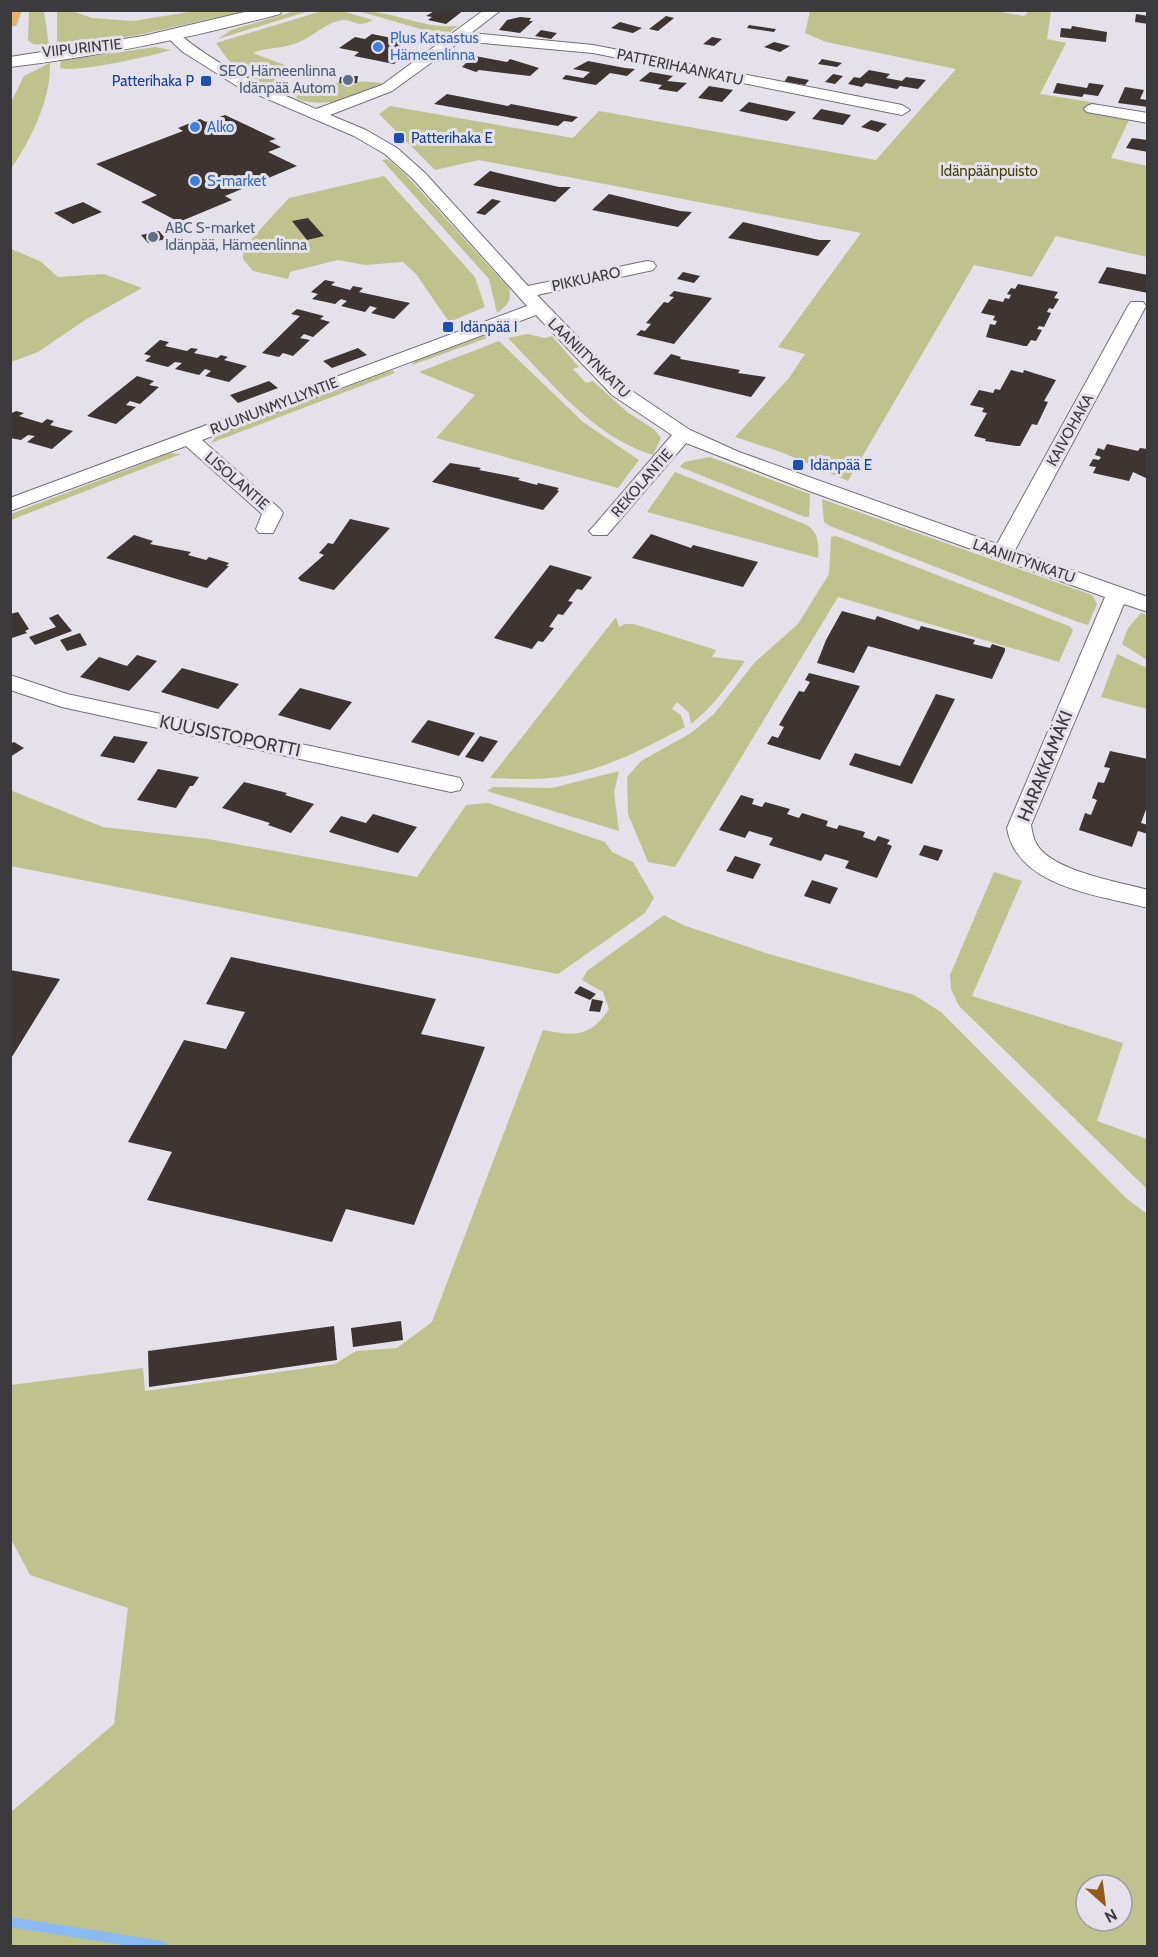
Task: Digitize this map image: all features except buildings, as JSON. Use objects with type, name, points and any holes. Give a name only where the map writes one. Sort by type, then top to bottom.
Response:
[{"type":"highway","points":[[10,21],[13,10]]},
{"type":"main road","name":"VIIPURINTIE","points":[[10,62],[154,40],[274,10]]},
{"type":"main road","name":"VIIPURINTIE","points":[[10,56],[154,40]]},
{"type":"main road","name":"VIIPURINTIE","points":[[10,74],[43,58]]},
{"type":"street","points":[[316,114],[387,88],[494,10]]},
{"type":"street","name":"LAANIITYNKATU","points":[[181,34],[188,50],[260,92],[316,114],[391,151],[463,223],[524,292],[619,391],[683,434],[732,456],[1148,605]]},
{"type":"street","name":"PATTERIHAANKATU","points":[[456,36],[593,49],[902,110]]},
{"type":"street","points":[[1092,109],[1148,118]]},
{"type":"street","name":"PIKKUARO","points":[[524,292],[647,266]]},
{"type":"street","name":"KAIVOHAKA","points":[[1002,554],[1137,306]]},
{"type":"street","name":"RUUNUNMYLLYNTIE","points":[[10,505],[539,308]]},
{"type":"street","name":"REKOLANTIE","points":[[600,531],[660,464],[683,434]]},
{"type":"street","name":"LISOLANTIE","points":[[188,438],[273,513],[266,529]]},
{"type":"street","name":"HARAKKAMÄKI","points":[[1117,594],[1019,825],[1026,850],[1040,863],[1060,873],[1148,899]]},
{"type":"street","name":"KUUSISTOPORTTI","points":[[10,682],[62,700],[451,784]]},
{"type":"green space","name":"Idänpäänpuisto","points":[[990,10],[1024,16],[1029,11],[1051,11],[1047,39],[1066,43],[1040,94],[1096,103],[1106,116],[1129,120],[1111,158],[1147,166],[1147,257],[1056,236],[1032,277],[974,265],[848,481],[781,452],[735,437],[789,378],[805,354],[778,347],[861,233],[479,160],[435,170],[379,114],[390,106],[573,138],[599,111],[876,160],[956,69],[826,42],[805,33],[810,11]]},
{"type":"green space","points":[[29,11],[44,11],[49,46],[33,44],[28,40]]},
{"type":"green space","points":[[57,11],[72,11],[92,18],[133,21],[195,11],[246,11],[133,36],[57,46]]},
{"type":"green space","points":[[295,11],[309,11],[218,39],[231,30]]},
{"type":"green space","points":[[322,11],[342,11],[373,20],[361,24],[347,20],[338,21],[289,46],[253,53],[293,68],[286,77],[275,82],[256,82],[240,73],[216,43]]},
{"type":"green space","points":[[358,11],[383,13],[432,25],[457,26],[450,32],[424,30]]},
{"type":"green space","points":[[155,47],[171,50],[98,66],[60,68],[61,61]]},
{"type":"green space","points":[[50,63],[47,91],[38,119],[11,169],[11,102],[24,76]]},
{"type":"green space","points":[[349,82],[382,83],[365,94],[341,101],[316,103],[296,98],[302,92],[322,85]]},
{"type":"green space","points":[[388,159],[405,174],[509,288],[510,296],[504,308],[497,313],[489,279],[382,160]]},
{"type":"green space","points":[[384,176],[475,277],[485,307],[449,322],[416,274],[403,262],[365,265],[338,260],[290,272],[288,279],[253,271],[243,259],[244,247],[289,198]]},
{"type":"green space","points":[[11,249],[40,261],[58,277],[104,274],[142,288],[85,320],[38,352],[11,362]]},
{"type":"green space","points":[[490,332],[490,337],[412,365],[414,361]]},
{"type":"green space","points":[[527,334],[545,338],[552,336],[579,367],[573,369],[586,383],[593,381],[626,411],[655,430],[661,438],[653,455],[631,447],[592,421],[574,406],[508,338]]},
{"type":"green space","points":[[499,341],[583,422],[639,460],[618,488],[436,438],[475,395],[419,372]]},
{"type":"green space","points":[[392,370],[395,373],[211,443],[216,436]]},
{"type":"green space","points":[[170,453],[181,454],[11,520],[11,514]]},
{"type":"green space","points":[[710,457],[810,494],[809,517],[680,467],[684,462]]},
{"type":"green space","points":[[675,472],[807,525],[817,539],[818,558],[647,512]]},
{"type":"green space","points":[[822,499],[1092,595],[1097,604],[1088,625],[1078,622],[830,526],[824,522]]},
{"type":"green space","points":[[836,536],[1069,626],[1073,630],[1059,662],[838,597],[675,867],[648,862],[628,814],[627,777],[641,761],[691,733],[714,714],[755,662],[798,624],[829,574],[831,537]]},
{"type":"green space","points":[[1141,613],[1147,615],[1147,660],[1122,644],[1128,628]]},
{"type":"green space","points":[[616,617],[619,627],[634,624],[716,650],[712,657],[745,661],[714,703],[691,724],[689,713],[677,702],[672,709],[681,715],[685,727],[631,754],[603,766],[553,778],[490,778]]},
{"type":"green space","points":[[1117,654],[1147,668],[1147,709],[1101,697]]},
{"type":"green space","points":[[619,771],[614,793],[619,831],[487,791],[493,787],[552,788]]},
{"type":"green space","points":[[10,790],[103,827],[208,839],[417,877],[466,805],[488,803],[605,842],[612,852],[633,862],[654,898],[645,913],[558,974],[11,866]]},
{"type":"green space","points":[[994,872],[1022,881],[972,996],[1123,1043],[1097,1121],[1147,1139],[1147,1189],[959,1006],[951,989],[950,975]]},
{"type":"green space","points":[[664,915],[683,925],[769,954],[914,995],[941,1012],[1127,1199],[1147,1214],[1147,1946],[11,1946],[11,1812],[114,1724],[128,1608],[30,1575],[11,1539],[11,1385],[143,1368],[145,1391],[335,1364],[356,1351],[397,1348],[432,1322],[543,1030],[580,1033],[595,1025],[609,1009],[603,992],[582,980],[587,971]]},
{"type":"waterway","points":[[10,1922],[162,1946]]},
{"type":"place","name":"Plus Katsastus Hämeenlinna","points":[[378,47]]},
{"type":"place","name":"SEO Hämeenlinna Idänpää Autom","points":[[348,80]]},
{"type":"place","name":"Patterihaka P","points":[[206,81]]},
{"type":"place","name":"Alko","points":[[195,127]]},
{"type":"place","name":"Patterihaka E","points":[[399,138]]},
{"type":"place","name":"S-market","points":[[195,181]]},
{"type":"place","name":"ABC S-market Idänpää, Hämeenlinna","points":[[153,237]]},
{"type":"place","name":"Idänpää I","points":[[448,327]]},
{"type":"place","name":"Idänpää E","points":[[798,465]]}]
